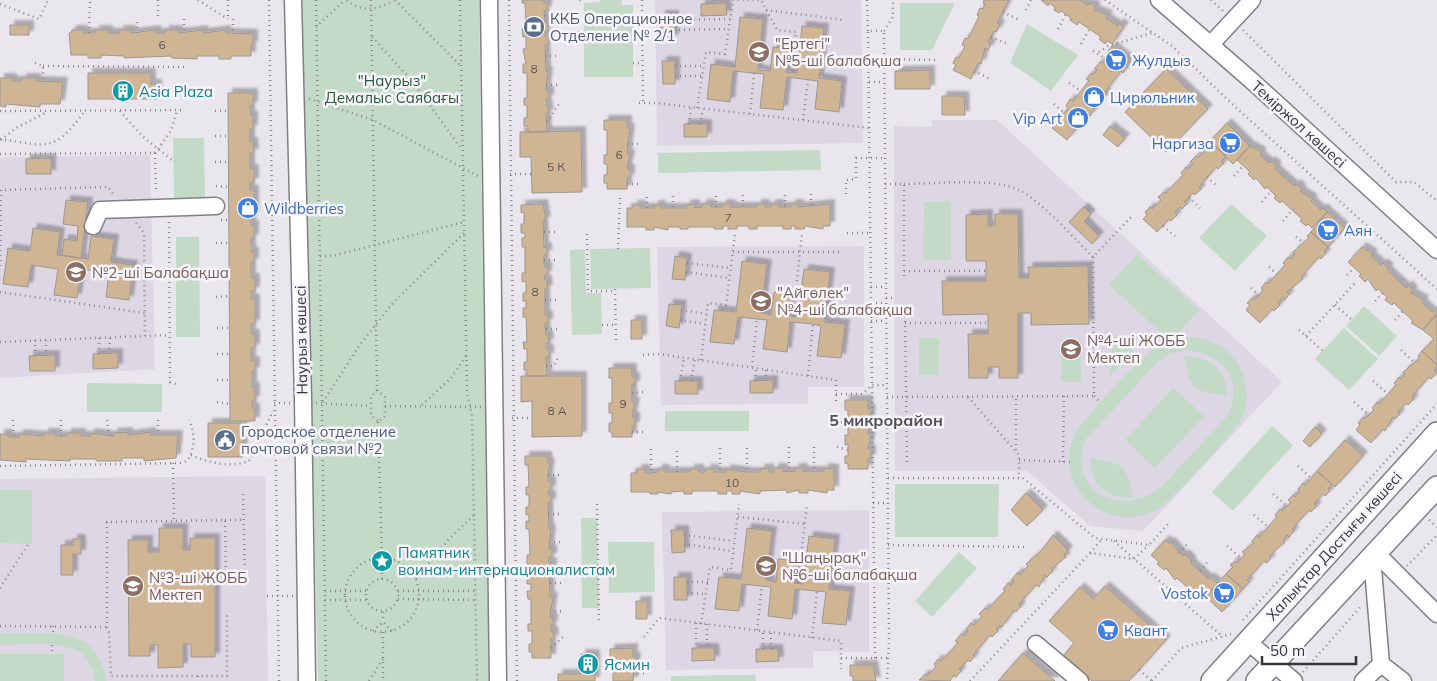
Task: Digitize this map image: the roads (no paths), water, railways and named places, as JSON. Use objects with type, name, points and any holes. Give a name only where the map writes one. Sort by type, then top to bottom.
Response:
[{"type":"main road","name":"Халықтар Достығы көшесі","points":[[1212,681],[1241,635],[1437,433]]},
{"type":"main road","points":[[1257,681],[1286,675],[1374,555],[1437,487]]},
{"type":"street","name":"Наурыз көшесі","points":[[293,0],[303,403],[307,681]]},
{"type":"street","points":[[489,0],[498,681]]},
{"type":"street","name":"Теміржол көшесі","points":[[1159,0],[1211,44],[1437,250]]},
{"type":"street","points":[[1211,44],[1252,0]]},
{"type":"street","points":[[93,226],[100,210],[216,206]]},
{"type":"street","points":[[1374,555],[1437,614]]},
{"type":"street","points":[[1374,555],[1381,664],[1404,681]]},
{"type":"street","points":[[1241,635],[1286,675]]},
{"type":"street","points":[[1036,644],[1080,681]]},
{"type":"street","points":[[1363,681],[1381,664]]},
{"type":"place","name":"ККБ Операционное Отделение № 2/1","points":[[534,27]]},
{"type":"place","name":"\"Ертегі\" №5-ші балабқша","points":[[759,52]]},
{"type":"place","name":"Жулдыз","points":[[1116,60]]},
{"type":"place","name":"Asia Plaza","points":[[123,91]]},
{"type":"place","name":"Цирюльник","points":[[1094,97]]},
{"type":"place","name":"Vip Art","points":[[1078,118]]},
{"type":"place","name":"Наргиза","points":[[1230,143]]},
{"type":"place","name":"Wildberries","points":[[248,208]]},
{"type":"place","name":"Аян","points":[[1328,230]]},
{"type":"place","name":"№2-ші Балабақша","points":[[76,272]]},
{"type":"place","name":"\"Айгөлек\" №4-ші балабақша","points":[[761,301]]},
{"type":"place","name":"№4-ші ЖОББ Мектеп","points":[[1071,349]]},
{"type":"place","name":"Городское отделение почтовой связи №2","points":[[225,440]]},
{"type":"place","name":"Памятник воинам-интернационалистам","points":[[382,561]]},
{"type":"place","name":"\"Шаңырақ\" №6-ші балабақша","points":[[766,566]]},
{"type":"place","name":"№3-ші ЖОББ Мектеп","points":[[133,586]]},
{"type":"place","name":"Vostok","points":[[1224,593]]},
{"type":"place","name":"Квант","points":[[1108,630]]},
{"type":"place","name":"Ясмин","points":[[588,664]]},
{"type":"district","name":"5 микрорайон","points":[[886,420]]},
{"type":"park label","name":"\"Наурыз\" Демалыс Саябағы","points":[[392,88]]}]
